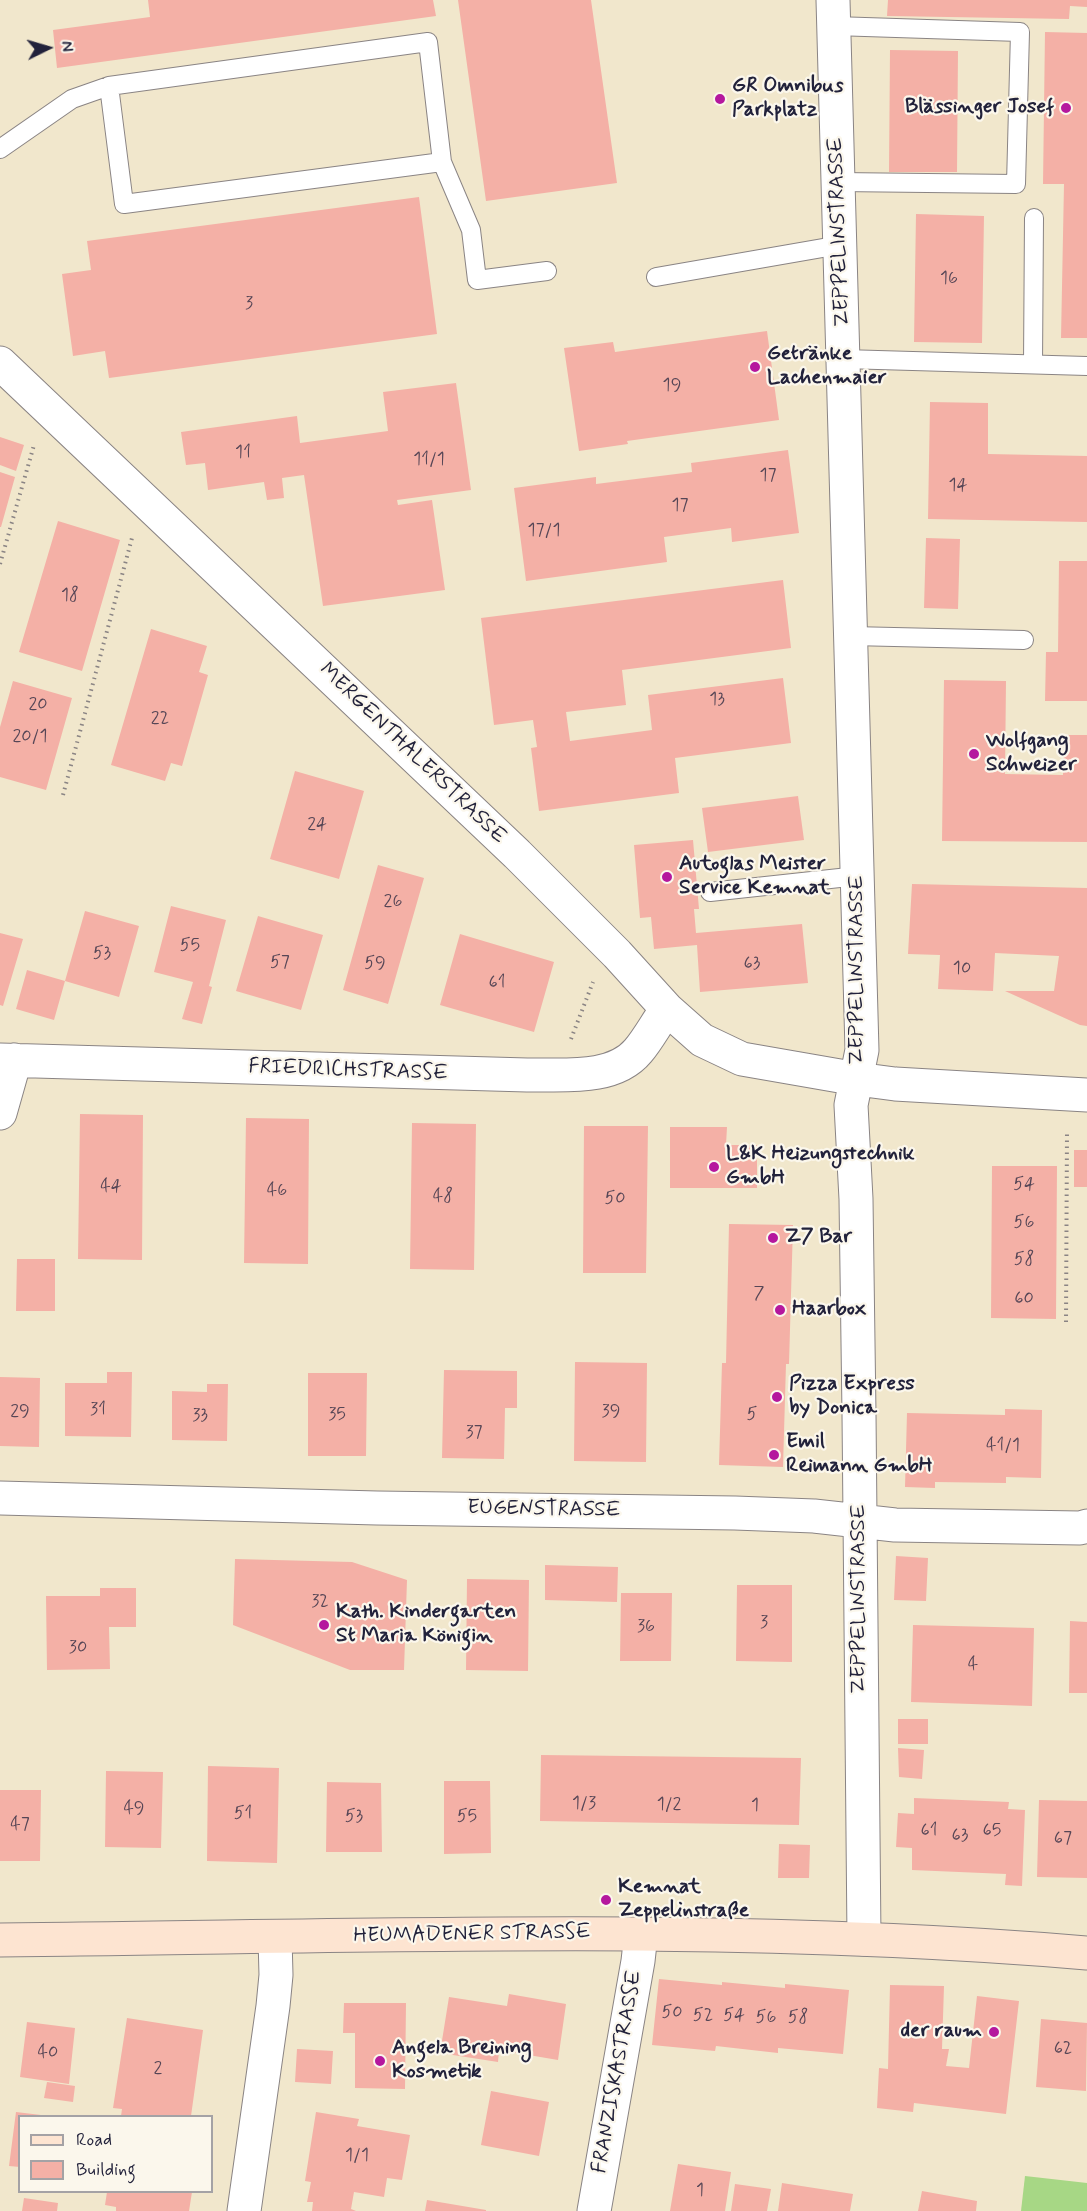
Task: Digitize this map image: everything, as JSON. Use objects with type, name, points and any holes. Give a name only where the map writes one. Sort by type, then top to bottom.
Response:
[{"type":"main road","name":"HEUMADENER STRASSE","points":[[0,1940],[641,1934],[864,1939],[1087,1953]]},
{"type":"street","name":"ZEPPELINSTRASSE","points":[[833,13],[862,1050],[851,1113],[856,1199],[864,1939]]},
{"type":"street","name":"MERGENTHALERSTRASSE","points":[[0,363],[508,846],[617,954],[667,1009],[702,1040],[742,1059],[857,1079]]},
{"type":"street","name":"FRIEDRICHSTRASSE","points":[[8,1060],[527,1075],[599,1072],[621,1065],[637,1053],[667,1009]]},
{"type":"street","points":[[0,1113],[8,1060]]},
{"type":"street","points":[[857,1079],[895,1084],[1077,1094]]},
{"type":"street","name":"EUGENSTRASSE","points":[[0,1498],[377,1508],[735,1513],[814,1516],[895,1526],[1080,1528],[1087,1526]]},
{"type":"street","name":"FRANZISKASTRASSE","points":[[594,2211],[641,1934]]},
{"type":"street","points":[[244,2211],[273,2006],[276,1975],[275,1938]]},
{"type":"lane","points":[[833,13],[1020,32],[1016,184],[838,182]]},
{"type":"lane","points":[[0,149],[72,99],[109,86],[428,42],[442,162],[471,230],[477,280],[547,271]]},
{"type":"lane","points":[[109,86],[124,204],[442,162]]},
{"type":"lane","points":[[1033,364],[1034,218]]},
{"type":"lane","points":[[656,277],[840,245]]},
{"type":"lane","points":[[843,358],[1087,366]]},
{"type":"lane","points":[[851,636],[1024,640]]},
{"type":"lane","points":[[710,892],[858,876]]},
{"type":"path","points":[[0,564],[46,407]]},
{"type":"path","points":[[63,795],[131,539],[159,514]]},
{"type":"path","points":[[563,1074],[567,1050],[595,977],[617,954]]},
{"type":"path","points":[[1066,1322],[1077,1094]]},
{"type":"green space","points":[[1025,2176],[1087,2183],[1087,2211],[1021,2211]]},
{"type":"building","points":[[148,0],[433,0],[436,16],[57,68],[53,30],[150,17]]},
{"type":"building","points":[[458,0],[591,0],[617,183],[486,201]]},
{"type":"building","points":[[888,0],[1087,0],[1087,7],[1070,6],[1069,19],[887,16]]},
{"type":"building","name":"Blässinger Josef","points":[[1045,32],[1087,33],[1087,338],[1061,338],[1064,184],[1043,184]]},
{"type":"building","points":[[890,50],[958,51],[957,172],[889,172]]},
{"type":"building","points":[[419,197],[437,334],[109,378],[105,351],[73,356],[62,274],[91,270],[87,241]]},
{"type":"building","points":[[916,214],[984,216],[982,343],[914,342]]},
{"type":"building","points":[[767,331],[779,420],[627,441],[628,444],[579,451],[564,348],[613,342],[615,352]]},
{"type":"building","points":[[456,383],[471,490],[397,500],[398,505],[432,500],[445,590],[323,606],[304,475],[282,478],[284,498],[267,500],[264,482],[208,490],[205,463],[186,465],[181,432],[297,416],[300,443],[388,431],[383,392]]},
{"type":"building","points":[[930,402],[988,403],[988,454],[1087,456],[1087,522],[928,519]]},
{"type":"building","points":[[0,437],[24,445],[16,471],[0,465]]},
{"type":"building","points":[[788,450],[799,533],[732,542],[731,528],[664,537],[667,562],[526,581],[514,488],[596,477],[596,484],[692,472],[691,463]]},
{"type":"building","points":[[0,472],[15,477],[1,527],[0,527]]},
{"type":"building","points":[[58,521],[120,540],[82,671],[19,652]]},
{"type":"building","points":[[926,538],[960,539],[958,609],[924,608]]},
{"type":"building","name":"Wolfgang Schweizer","points":[[1059,561],[1087,561],[1087,701],[1045,701],[1046,652],[1058,652]]},
{"type":"building","points":[[783,580],[791,648],[622,670],[626,705],[566,712],[570,741],[652,730],[648,695],[783,678],[791,743],[675,758],[679,793],[539,811],[531,748],[537,747],[533,720],[494,725],[481,618]]},
{"type":"building","points":[[151,629],[207,646],[199,672],[208,675],[182,766],[171,763],[165,781],[111,765]]},
{"type":"building","name":"Wolfgang Schweizer","points":[[944,680],[1006,681],[1005,774],[1063,775],[1064,735],[1087,735],[1087,842],[942,841]]},
{"type":"building","points":[[13,681],[72,698],[46,790],[0,777],[0,727]]},
{"type":"building","points":[[295,771],[364,791],[339,879],[270,859]]},
{"type":"building","points":[[798,796],[804,840],[708,852],[702,808]]},
{"type":"building","points":[[693,840],[699,909],[694,909],[696,933],[802,924],[808,983],[700,992],[697,945],[654,949],[651,917],[640,918],[634,845]]},
{"type":"building","points":[[378,865],[424,878],[388,1004],[343,990]]},
{"type":"building","points":[[912,884],[1087,888],[1087,1026],[1080,1025],[1005,991],[1054,991],[1059,956],[995,953],[993,991],[938,989],[940,955],[908,954]]},
{"type":"building","points":[[171,906],[226,920],[202,1024],[182,1019],[193,982],[154,972]]},
{"type":"building","points":[[85,911],[139,926],[119,997],[65,981]]},
{"type":"building","points":[[258,916],[323,935],[301,1010],[236,991]]},
{"type":"building","points":[[0,933],[23,939],[3,1006],[0,1005]]},
{"type":"building","points":[[460,934],[554,962],[534,1032],[440,1005]]},
{"type":"building","points":[[27,970],[65,981],[54,1020],[16,1009]]},
{"type":"building","points":[[80,1114],[143,1115],[142,1260],[78,1259]]},
{"type":"building","points":[[246,1118],[309,1119],[308,1264],[244,1263]]},
{"type":"building","points":[[412,1123],[476,1124],[474,1270],[410,1269]]},
{"type":"building","points":[[584,1126],[648,1126],[646,1273],[583,1273]]},
{"type":"building","name":"L&K Heizungstechnik GmbH","points":[[670,1127],[727,1127],[726,1145],[757,1145],[757,1188],[670,1188]]},
{"type":"building","points":[[1074,1150],[1087,1150],[1087,1187],[1074,1187]]},
{"type":"building","points":[[992,1166],[1057,1166],[1056,1319],[991,1318]]},
{"type":"building","points":[[729,1224],[793,1225],[783,1467],[719,1465],[722,1363],[726,1363]]},
{"type":"building","points":[[17,1259],[55,1259],[55,1311],[16,1311]]},
{"type":"building","points":[[575,1362],[647,1363],[646,1462],[574,1461]]},
{"type":"building","points":[[444,1370],[517,1371],[517,1408],[505,1408],[504,1459],[442,1458]]},
{"type":"building","points":[[107,1372],[132,1372],[131,1437],[65,1436],[65,1383],[107,1383]]},
{"type":"building","points":[[308,1373],[367,1373],[366,1456],[308,1456]]},
{"type":"building","points":[[0,1377],[40,1378],[39,1447],[0,1446]]},
{"type":"building","points":[[207,1384],[228,1384],[227,1441],[172,1440],[172,1391],[207,1392]]},
{"type":"building","points":[[1005,1409],[1042,1410],[1041,1478],[1006,1477],[1006,1483],[935,1482],[935,1488],[905,1487],[907,1413],[1005,1415]]},
{"type":"building","points":[[896,1556],[928,1558],[926,1601],[894,1600]]},
{"type":"building","points":[[235,1559],[352,1562],[407,1580],[404,1670],[350,1670],[233,1625]]},
{"type":"building","points":[[545,1565],[618,1567],[617,1602],[545,1600]]},
{"type":"building","points":[[467,1579],[529,1580],[528,1671],[466,1670]]},
{"type":"building","points":[[737,1585],[792,1585],[792,1662],[736,1661]]},
{"type":"building","points":[[100,1588],[136,1588],[136,1627],[109,1627],[110,1669],[47,1670],[46,1596],[100,1596]]},
{"type":"building","points":[[621,1593],[672,1593],[671,1661],[620,1661]]},
{"type":"building","points":[[1070,1621],[1087,1622],[1087,1693],[1069,1693]]},
{"type":"building","points":[[913,1625],[1034,1628],[1032,1706],[911,1702]]},
{"type":"building","points":[[898,1719],[928,1719],[928,1744],[898,1744]]},
{"type":"building","points":[[898,1748],[924,1750],[922,1779],[899,1777]]},
{"type":"building","points":[[541,1755],[801,1758],[799,1825],[540,1821]]},
{"type":"building","points":[[208,1766],[279,1768],[277,1863],[207,1861]]},
{"type":"building","points":[[106,1771],[163,1772],[161,1848],[105,1847]]},
{"type":"building","points":[[444,1781],[490,1781],[491,1853],[444,1854]]},
{"type":"building","points":[[327,1782],[381,1783],[382,1852],[326,1852]]},
{"type":"building","points":[[0,1790],[41,1790],[40,1861],[0,1861]]},
{"type":"building","points":[[914,1798],[1009,1802],[1008,1809],[1025,1810],[1022,1886],[1005,1885],[1006,1874],[912,1870],[912,1848],[896,1847],[898,1813],[914,1814]]},
{"type":"building","points":[[1039,1800],[1087,1801],[1087,1878],[1037,1877]]},
{"type":"building","points":[[779,1844],[810,1845],[809,1878],[778,1878]]},
{"type":"building","points":[[659,1979],[722,1985],[722,1982],[785,1988],[785,1984],[849,1990],[843,2054],[778,2048],[778,2053],[716,2046],[715,2051],[652,2045]]},
{"type":"building","points":[[890,1985],[944,1986],[942,2049],[949,2049],[946,2066],[969,2068],[977,1996],[1019,2001],[1006,2114],[914,2103],[913,2112],[877,2108],[879,2068],[888,2069]]},
{"type":"building","points":[[509,1994],[566,2004],[558,2060],[499,2050],[498,2062],[440,2053],[449,1997],[507,2006]]},
{"type":"building","name":"Angela Breining Kosmetik","points":[[344,2003],[406,2003],[405,2089],[355,2088],[355,2033],[343,2033]]},
{"type":"building","points":[[127,2018],[203,2030],[191,2115],[121,2115],[122,2109],[113,2108]]},
{"type":"building","points":[[1041,2019],[1087,2023],[1086,2091],[1036,2087]]},
{"type":"building","points":[[27,2022],[75,2028],[69,2084],[20,2077]]},
{"type":"building","points":[[297,2049],[333,2051],[331,2084],[295,2082]]},
{"type":"building","points":[[47,2082],[75,2086],[73,2102],[44,2098]]},
{"type":"building","points":[[491,2091],[549,2102],[539,2156],[481,2145]]},
{"type":"building","points":[[16,2112],[41,2115],[18,2115],[18,2167],[9,2166]]},
{"type":"building","points":[[316,2112],[359,2119],[357,2126],[410,2135],[402,2180],[387,2178],[384,2197],[354,2192],[351,2209],[356,2211],[312,2211],[313,2202],[307,2202],[311,2182],[305,2181]]},
{"type":"building","points":[[678,2164],[731,2172],[725,2211],[670,2211]]},
{"type":"building","points":[[782,2183],[853,2194],[850,2211],[778,2211]]},
{"type":"building","points":[[735,2184],[771,2189],[767,2211],[731,2211]]},
{"type":"building","points":[[922,2191],[977,2201],[976,2211],[918,2211]]},
{"type":"building","points":[[107,2193],[192,2193],[189,2211],[116,2211],[116,2207],[105,2205]]},
{"type":"building","points":[[24,2198],[58,2203],[57,2211],[22,2211]]},
{"type":"building","points":[[427,2200],[486,2210],[486,2211],[425,2211]]},
{"type":"place","name":"GR Omnibus Parkplatz","points":[[720,99]]},
{"type":"place","name":"Blässinger Josef","points":[[1066,108]]},
{"type":"place","name":"Getränke Lachenmaier","points":[[755,367]]},
{"type":"place","name":"Wolfgang Schweizer","points":[[974,754]]},
{"type":"place","name":"Autoglas Meister Service Kemnat","points":[[667,877]]},
{"type":"place","name":"L&K Heizungstechnik GmbH","points":[[714,1167]]},
{"type":"place","name":"Z7 Bar","points":[[773,1238]]},
{"type":"place","name":"Haarbox","points":[[780,1310]]},
{"type":"place","name":"Pizza Express by Donica","points":[[777,1397]]},
{"type":"place","name":"Emil Reimann GmbH","points":[[774,1455]]},
{"type":"place","name":"Kath. Kindergarten St Maria Königin","points":[[324,1625]]},
{"type":"place","name":"Kemnat Zeppelinstraße","points":[[606,1900]]},
{"type":"place","name":"der raum","points":[[994,2032]]},
{"type":"place","name":"Angela Breining Kosmetik","points":[[380,2061]]}]
